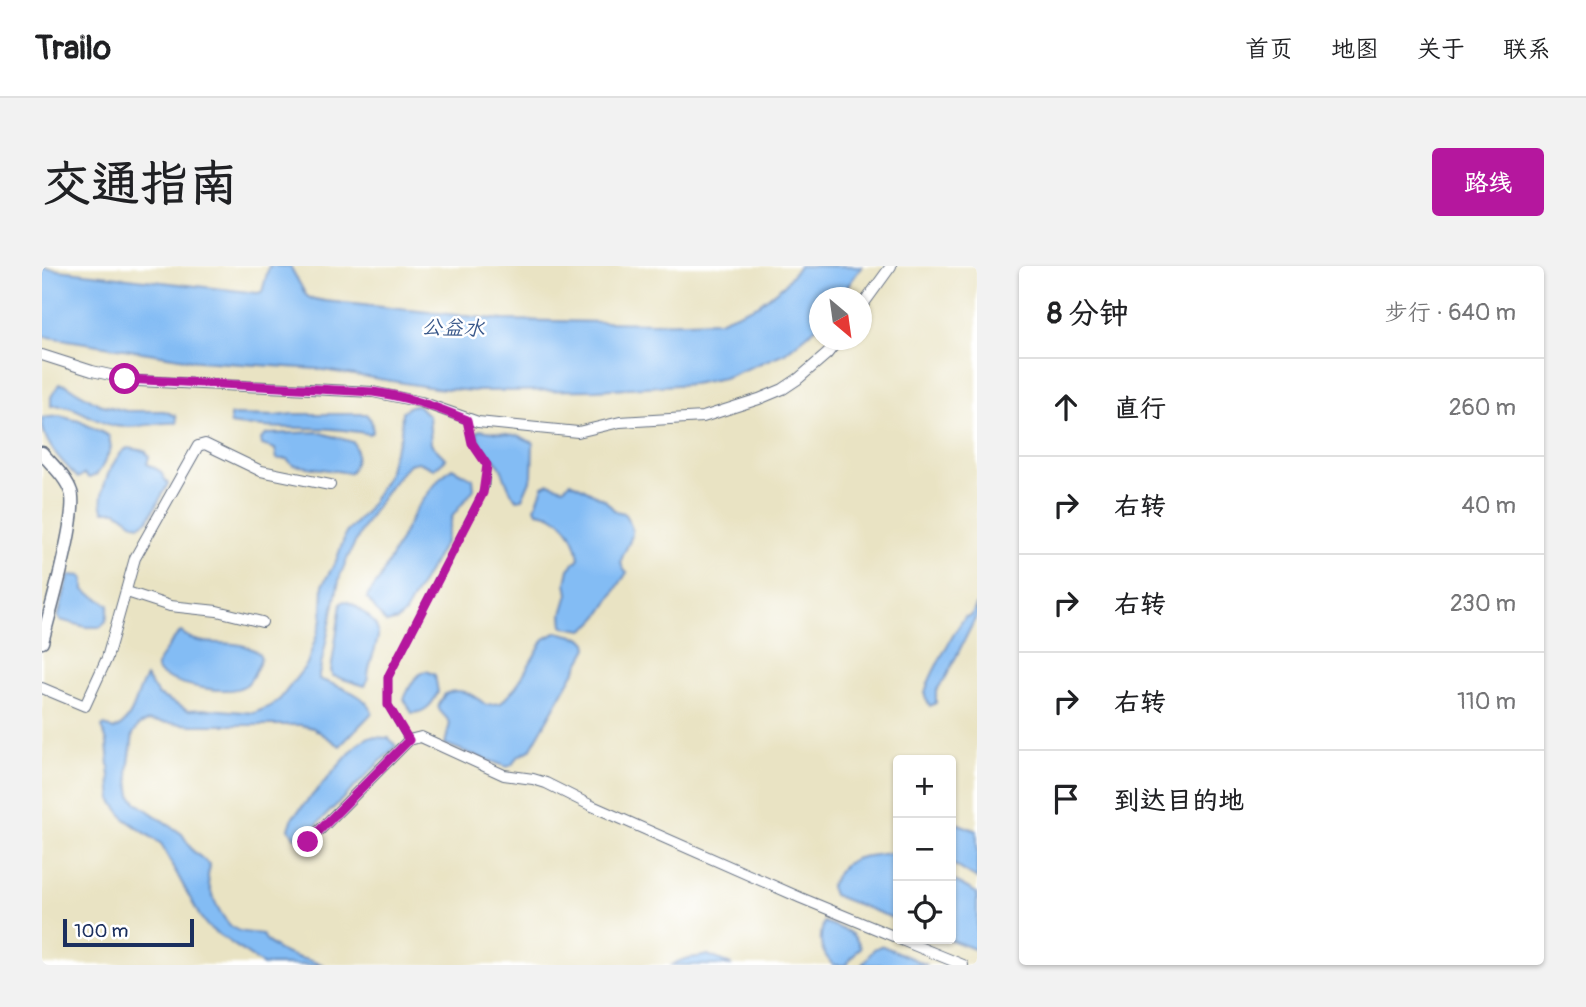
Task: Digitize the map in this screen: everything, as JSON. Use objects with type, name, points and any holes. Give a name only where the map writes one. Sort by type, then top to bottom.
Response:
[{"type":"street","points":[[872,292],[891,266]]},
{"type":"street","points":[[42,355],[138,381],[379,393],[421,402],[467,420],[578,432],[620,422],[703,417],[783,389],[813,366],[828,350]]},
{"type":"street","points":[[42,688],[85,706],[107,658],[135,558],[194,450],[200,445],[205,444],[261,471],[330,485]]},
{"type":"street","points":[[42,453],[68,485],[74,500],[70,529],[42,641]]},
{"type":"street","points":[[127,592],[170,606],[216,611],[262,622]]},
{"type":"street","points":[[308,842],[409,740],[421,737],[504,775],[546,783],[590,805],[893,936]]},
{"type":"street","points":[[911,944],[963,965]]},
{"type":"lane","points":[[409,740],[388,705],[388,677],[486,486],[487,465],[472,443],[467,420]]},
{"type":"water","name":"公益水","points":[[269,266],[290,266],[306,295],[325,301],[503,320],[653,323],[719,321],[758,305],[784,285],[799,266],[862,266],[847,287],[809,287],[809,333],[785,353],[724,378],[693,384],[595,390],[475,391],[435,388],[317,369],[198,361],[42,336],[42,268],[262,292]]},
{"type":"water","points":[[59,384],[66,385],[99,404],[126,411],[164,411],[176,416],[177,423],[115,426],[68,407],[51,406],[51,397]]},
{"type":"water","points":[[418,405],[429,416],[431,444],[446,459],[434,469],[418,462],[409,464],[370,517],[340,576],[319,675],[319,679],[365,701],[372,713],[340,746],[313,728],[301,725],[193,725],[148,721],[139,725],[133,734],[128,771],[131,796],[182,834],[192,850],[210,865],[210,889],[225,919],[238,931],[262,934],[274,947],[290,955],[324,965],[263,965],[208,927],[161,844],[125,819],[112,801],[107,742],[102,727],[105,725],[113,730],[121,726],[131,713],[146,677],[158,695],[188,710],[254,713],[280,699],[307,664],[322,619],[323,584],[336,561],[346,533],[366,512],[388,475],[401,435],[402,412],[410,406]]},
{"type":"water","points":[[366,414],[371,420],[373,432],[369,434],[334,429],[230,424],[230,415]]},
{"type":"water","points":[[59,416],[79,421],[109,436],[111,448],[96,475],[89,478],[84,474],[78,478],[49,444],[42,418]]},
{"type":"water","points":[[480,430],[520,436],[533,443],[532,476],[522,499],[517,500],[514,496],[499,465],[480,442],[477,433]]},
{"type":"water","points":[[318,432],[353,442],[356,458],[350,473],[293,465],[287,459],[277,459],[275,449],[262,445],[261,439],[267,434]]},
{"type":"water","points":[[128,448],[145,451],[149,457],[147,464],[160,471],[168,484],[148,520],[140,525],[117,511],[104,511],[102,505],[104,487],[111,467]]},
{"type":"water","points":[[452,468],[473,479],[474,489],[452,517],[445,542],[405,613],[398,620],[386,623],[367,598],[368,595],[380,579],[416,509],[440,478]]},
{"type":"water","points":[[571,482],[605,500],[615,511],[624,513],[632,530],[621,563],[627,573],[603,611],[583,630],[563,627],[562,614],[568,594],[566,583],[569,569],[579,558],[575,541],[560,521],[537,512],[535,508],[543,486],[549,483],[563,488]]},
{"type":"water","points":[[69,575],[82,576],[84,590],[109,605],[106,621],[101,627],[86,627],[60,620],[58,617]]},
{"type":"water","points":[[344,601],[354,605],[371,619],[378,631],[365,686],[333,676],[331,671],[341,604]]},
{"type":"water","points":[[977,604],[977,615],[946,677],[936,691],[936,703],[930,706],[925,696],[929,681],[961,623],[965,617],[971,616]]},
{"type":"water","points":[[181,632],[200,641],[239,645],[257,652],[260,660],[250,681],[238,688],[216,690],[192,686],[162,675],[157,665],[167,647]]},
{"type":"water","points":[[557,632],[582,638],[588,648],[530,750],[507,767],[445,744],[450,723],[438,708],[445,694],[461,691],[486,705],[501,703],[516,687],[544,639]]},
{"type":"water","points":[[427,671],[435,675],[438,692],[428,707],[412,713],[404,699],[415,678]]},
{"type":"water","points":[[369,737],[389,738],[396,746],[300,841],[295,838],[289,829],[293,817],[357,745]]},
{"type":"water","points":[[956,823],[977,831],[977,879],[956,866]]},
{"type":"water","points":[[893,853],[893,918],[833,895],[830,886],[836,876],[848,863],[861,857]]},
{"type":"water","points":[[956,882],[977,893],[977,950],[956,942]]},
{"type":"water","points":[[824,922],[846,931],[858,942],[860,948],[846,965],[833,965],[825,955],[821,939]]},
{"type":"water","points":[[880,946],[927,965],[862,965],[874,949]]},
{"type":"water","points":[[708,955],[732,965],[672,965],[685,959]]},
{"type":"route","points":[[125,379],[373,392],[401,397],[467,420],[472,443],[487,465],[486,486],[469,523],[388,677],[388,705],[409,740],[308,842]]}]
